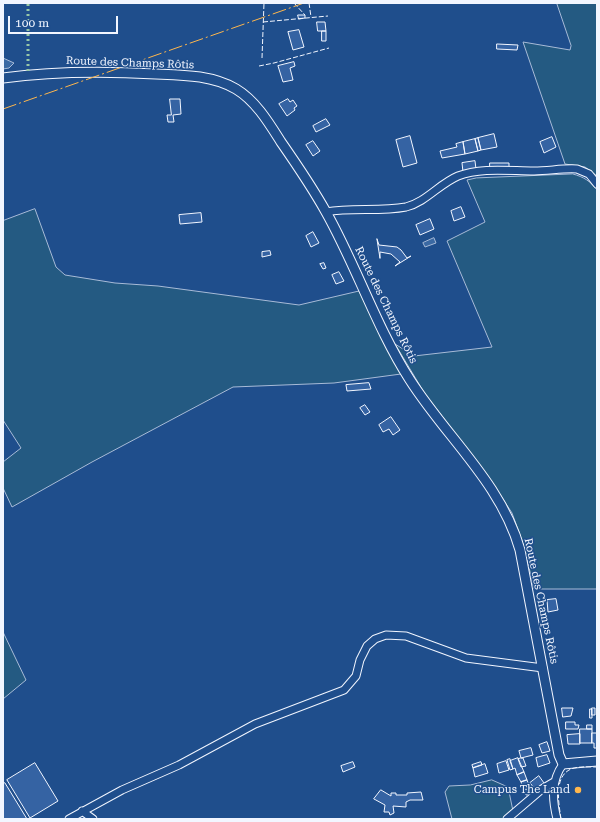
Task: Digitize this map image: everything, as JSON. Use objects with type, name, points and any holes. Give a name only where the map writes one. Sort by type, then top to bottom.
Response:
[{"type":"street","name":"Route des Champs Rôtis","points":[[3,78],[53,72],[139,73],[201,77],[227,84],[246,96],[264,115],[326,212],[410,380],[482,474],[506,512],[520,550],[562,764]]},
{"type":"street","points":[[326,212],[338,210],[406,207],[424,199],[460,175],[483,172],[577,169],[589,174],[597,184]]},
{"type":"street","points":[[69,819],[122,790],[179,765],[255,724],[344,690],[356,676],[360,660],[367,646],[375,639],[386,635],[406,636],[466,658],[543,668]]},
{"type":"street","points":[[557,819],[553,795],[554,782],[562,764],[597,761]]},
{"type":"street","points":[[507,819],[542,789],[554,782]]},
{"type":"street","points":[[82,812],[94,819]]},
{"type":"shaded area","points":[[557,3],[597,3],[597,176],[585,167],[565,164],[523,42],[570,50],[571,46]]},
{"type":"shaded area","points":[[3,58],[14,63],[9,68],[3,69]]},
{"type":"shaded area","points":[[573,174],[580,176],[592,184],[597,190],[597,589],[534,589],[524,546],[512,513],[488,476],[425,394],[395,344],[414,356],[492,347],[447,241],[485,222],[467,180],[476,178]]},
{"type":"shaded area","points":[[35,209],[56,267],[65,275],[115,283],[158,286],[299,305],[359,291],[401,374],[334,383],[233,387],[92,462],[12,507],[3,488],[3,462],[21,448],[3,420],[3,221]]},
{"type":"shaded area","points":[[434,238],[436,243],[425,247],[423,243]]},
{"type":"shaded area","points":[[3,632],[26,680],[3,699]]},
{"type":"shaded area","points":[[492,780],[508,787],[513,811],[503,819],[452,819],[445,792],[449,786],[470,785]]},
{"type":"building","points":[[298,15],[305,15],[305,18],[299,19]]},
{"type":"building","points":[[317,22],[325,22],[326,31],[318,31]]},
{"type":"building","points":[[299,30],[304,47],[293,50],[288,32]]},
{"type":"building","points":[[322,31],[326,31],[326,41],[322,41]]},
{"type":"building","points":[[497,44],[518,45],[517,50],[497,49]]},
{"type":"building","points":[[294,62],[295,66],[290,68],[293,80],[283,82],[278,66]]},
{"type":"building","points":[[170,99],[180,99],[181,114],[173,115],[174,122],[168,122],[167,115],[171,115]]},
{"type":"building","points":[[288,99],[290,102],[293,100],[297,106],[294,108],[295,110],[287,116],[279,104]]},
{"type":"building","points":[[326,119],[330,125],[316,132],[313,126]]},
{"type":"building","points":[[494,134],[497,147],[481,150],[478,138]]},
{"type":"building","points":[[410,136],[417,163],[403,167],[396,140]]},
{"type":"building","points":[[552,137],[556,147],[544,153],[540,142]]},
{"type":"building","points":[[478,138],[481,150],[478,151],[475,139]]},
{"type":"building","points":[[475,139],[478,151],[465,154],[463,142]]},
{"type":"building","points":[[313,141],[320,151],[313,156],[306,145]]},
{"type":"building","points":[[463,142],[465,154],[442,158],[440,151],[457,147],[456,144]]},
{"type":"building","points":[[475,161],[476,169],[463,172],[462,163]]},
{"type":"building","points":[[490,163],[509,163],[509,169],[490,169]]},
{"type":"building","points":[[461,207],[465,217],[454,221],[451,211]]},
{"type":"building","points":[[201,213],[202,222],[180,224],[179,215]]},
{"type":"building","points":[[430,219],[434,229],[420,235],[416,225]]},
{"type":"building","points":[[313,232],[319,243],[311,247],[306,236]]},
{"type":"building","points":[[377,239],[379,245],[397,247],[407,258],[411,256],[395,266],[400,262],[391,254],[380,252],[380,258]]},
{"type":"building","points":[[270,251],[271,255],[262,257],[262,252]]},
{"type":"building","points":[[324,263],[326,268],[323,269],[320,264]]},
{"type":"building","points":[[339,272],[344,281],[336,284],[332,275]]},
{"type":"building","points":[[369,383],[371,389],[347,391],[346,385]]},
{"type":"building","points":[[365,405],[370,412],[365,415],[360,408]]},
{"type":"building","points":[[391,417],[400,430],[393,435],[389,429],[383,432],[379,425]]},
{"type":"building","points":[[556,599],[558,610],[548,612],[547,600]]},
{"type":"building","points":[[562,708],[573,708],[571,716],[563,717]]},
{"type":"building","points":[[592,708],[595,708],[595,715],[592,715]]},
{"type":"building","points":[[590,709],[592,709],[592,718],[590,718]]},
{"type":"building","points":[[566,722],[575,722],[575,725],[579,725],[578,729],[566,729]]},
{"type":"building","points":[[587,725],[592,725],[592,729],[587,729]]},
{"type":"building","points":[[580,729],[592,729],[592,743],[580,743]]},
{"type":"building","points":[[592,733],[597,733],[597,748],[594,748],[594,743],[592,743]]},
{"type":"building","points":[[580,734],[580,744],[568,744],[567,735]]},
{"type":"building","points":[[547,742],[550,751],[542,753],[539,745]]},
{"type":"building","points":[[531,748],[533,755],[521,758],[519,751]]},
{"type":"building","points":[[547,755],[550,763],[538,767],[536,758]]},
{"type":"building","points":[[518,758],[524,772],[517,775],[515,768],[513,769],[510,761]]},
{"type":"building","points":[[523,758],[526,766],[521,767],[518,759]]},
{"type":"building","points":[[510,759],[513,769],[510,770],[507,760]]},
{"type":"building","points":[[506,761],[509,770],[499,773],[497,764]]},
{"type":"building","points":[[353,762],[355,767],[343,772],[341,766]]},
{"type":"building","points":[[481,762],[482,765],[473,768],[472,765]]},
{"type":"building","points":[[35,763],[58,801],[30,818],[7,780]]},
{"type":"building","points":[[485,764],[488,773],[475,777],[473,768]]},
{"type":"building","points":[[524,772],[527,780],[521,782],[517,775]]},
{"type":"building","points":[[539,776],[544,783],[536,790],[530,783]]},
{"type":"building","points":[[527,780],[530,788],[524,790],[521,782]]},
{"type":"building","points":[[5,783],[27,819],[3,819],[3,784]]},
{"type":"building","points":[[532,786],[536,790],[533,793],[530,788]]},
{"type":"building","points":[[530,788],[533,793],[526,795],[524,790]]},
{"type":"building","points":[[381,790],[391,796],[391,793],[396,793],[396,795],[407,795],[407,793],[421,792],[423,800],[410,800],[406,802],[406,807],[393,806],[394,813],[390,815],[389,812],[384,812],[385,805],[374,799]]},
{"type":"hedge","points":[[28,3],[28,71]]},
{"type":"fence","points":[[262,58],[264,3]]},
{"type":"fence","points":[[294,3],[305,15]]},
{"type":"fence","points":[[309,3],[311,17]]},
{"type":"fence","points":[[263,22],[328,16]]},
{"type":"fence","points":[[259,66],[329,48]]},
{"type":"fence","points":[[561,819],[558,791],[559,784],[565,773],[574,768],[597,767]]},
{"type":"power","points":[[3,109],[304,3]]},
{"type":"place","name":"Campus The Land","points":[[578,790]]}]
